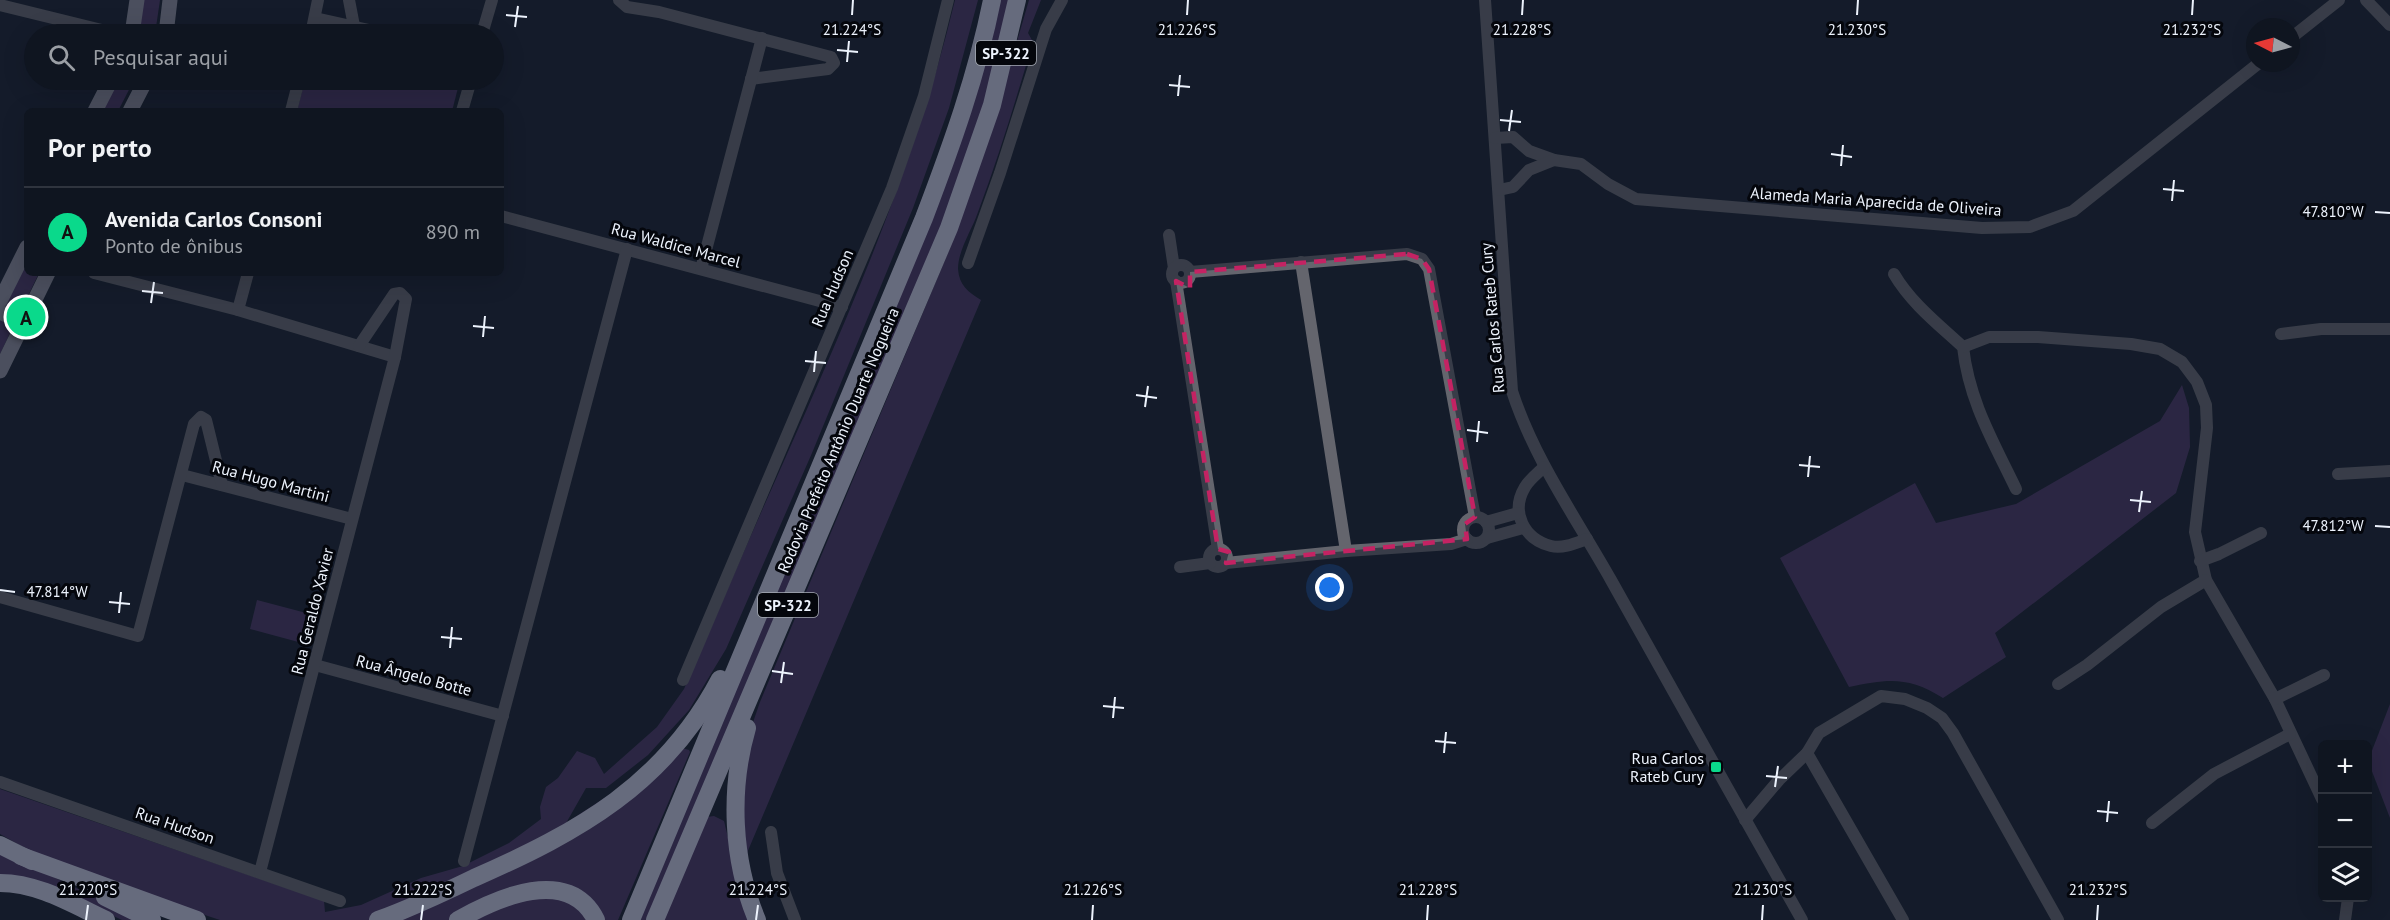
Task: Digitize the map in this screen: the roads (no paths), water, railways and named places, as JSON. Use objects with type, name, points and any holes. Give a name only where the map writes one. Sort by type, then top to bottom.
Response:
[{"type":"highway","name":"Rodovia Prefeito Antônio Duarte Nogueira","points":[[655,920],[948,228],[992,105],[1017,0]]},
{"type":"highway","points":[[992,105],[1025,0]]},
{"type":"highway","name":"Rodovia Prefeito Antônio Duarte Nogueira","points":[[631,920],[833,440],[947,159],[990,5]]},
{"type":"highway","points":[[378,920],[554,842],[594,817],[632,788],[661,763],[707,705],[772,582]]},
{"type":"highway","points":[[757,920],[740,861],[736,832],[737,778],[745,735],[795,588]]},
{"type":"highway","points":[[0,845],[152,920]]},
{"type":"highway","points":[[21,856],[197,920]]},
{"type":"highway","points":[[0,883],[40,889],[106,920]]},
{"type":"highway","points":[[458,920],[522,893],[549,889],[577,897],[588,906],[596,920]]},
{"type":"main road","points":[[133,24],[137,0]]},
{"type":"main road","points":[[167,24],[170,0]]},
{"type":"main road","points":[[97,108],[106,90]]},
{"type":"main road","points":[[132,108],[141,90]]},
{"type":"main road","points":[[0,301],[24,253]]},
{"type":"main road","points":[[0,371],[46,276]]},
{"type":"main road","points":[[0,312],[23,323]]},
{"type":"street","points":[[314,24],[318,0]]},
{"type":"street","points":[[349,0],[354,24]]},
{"type":"street","points":[[485,24],[492,0]]},
{"type":"street","points":[[619,0],[627,7],[661,6],[831,57],[834,63],[828,69],[751,79]]},
{"type":"street","name":"Rua Hudson","points":[[683,680],[892,188],[924,96],[948,0]]},
{"type":"street","points":[[968,263],[1000,173],[1046,28],[1062,0]]},
{"type":"street","name":"Rua Carlos Rateb Cury","points":[[1485,0],[1512,391],[1522,423],[1544,467],[1802,920]]},
{"type":"street","points":[[2300,31],[2339,0]]},
{"type":"street","points":[[2366,0],[2390,25]]},
{"type":"street","points":[[0,5],[77,24]]},
{"type":"street","points":[[315,18],[344,24]]},
{"type":"street","points":[[701,269],[762,38]]},
{"type":"street","name":"Alameda Maria Aparecida de Oliveira","points":[[1496,138],[1513,137],[1529,151],[1554,160],[1581,164],[1608,184],[1636,199],[1982,228],[2030,227],[2073,211],[2248,72]]},
{"type":"street","points":[[292,108],[297,90]]},
{"type":"street","points":[[463,108],[468,90]]},
{"type":"street","points":[[1529,151],[1529,170]]},
{"type":"street","points":[[1499,190],[1513,187],[1529,170],[1554,160]]},
{"type":"street","name":"Rua Waldice Marcel","points":[[504,217],[842,307]]},
{"type":"street","points":[[1169,235],[1218,549],[1226,554],[1226,563]]},
{"type":"street","points":[[464,861],[627,249]]},
{"type":"street","points":[[1175,275],[1179,265],[1185,265],[1190,272],[1407,254],[1422,259],[1429,269],[1481,520],[1489,530],[1487,538]]},
{"type":"street","points":[[1302,262],[1346,551]]},
{"type":"street","points":[[1894,274],[1903,290],[1918,306],[1963,347],[1966,374],[1975,403],[2016,489]]},
{"type":"street","points":[[106,276],[238,310],[395,357]]},
{"type":"street","points":[[238,310],[247,276]]},
{"type":"street","name":"Rua Geraldo Xavier","points":[[260,872],[395,357],[406,299],[400,293],[394,294],[359,346]]},
{"type":"street","points":[[2281,334],[2321,329],[2390,329]]},
{"type":"street","points":[[1963,347],[1989,337],[2038,337],[2131,344],[2160,349],[2182,362],[2197,382],[2206,405],[2207,428],[2195,532],[2206,580],[2275,699],[2320,794]]},
{"type":"street","points":[[0,597],[138,636],[194,424],[201,417],[206,420],[222,485]]},
{"type":"street","points":[[1544,467],[1525,487],[1520,500],[1518,513],[1523,528],[1536,539],[1551,547],[1567,546],[1587,539]]},
{"type":"street","points":[[2338,474],[2390,471]]},
{"type":"street","name":"Rua Hugo Martini","points":[[182,475],[352,519]]},
{"type":"street","points":[[1518,513],[1465,524],[1463,532],[1467,539],[1477,543],[1523,528]]},
{"type":"street","points":[[2200,561],[2218,555],[2261,532]]},
{"type":"street","points":[[1180,567],[1210,564],[1218,568],[1226,563],[1346,551],[1451,544],[1467,539]]},
{"type":"street","points":[[1210,564],[1211,553],[1218,549]]},
{"type":"street","points":[[2058,684],[2087,665],[2161,607],[2206,580]]},
{"type":"street","name":"Rua Ângelo Botte","points":[[315,665],[503,716]]},
{"type":"street","points":[[2275,699],[2324,675]]},
{"type":"street","points":[[1745,820],[1779,780],[1807,753],[1819,733],[1881,696],[1905,699],[1942,717],[2058,920]]},
{"type":"street","points":[[2152,823],[2214,774],[2290,734]]},
{"type":"street","points":[[1807,753],[1903,920]]},
{"type":"street","name":"Rua Hudson","points":[[0,782],[340,901]]},
{"type":"street","points":[[771,832],[777,873],[795,920]]},
{"type":"street","points":[[2345,920],[2348,902]]},
{"type":"place","name":"Avenida Carlos Consoni","points":[[26,317]]},
{"type":"place","name":"Rua Carlos Rateb Cury","points":[[1716,767]]}]
